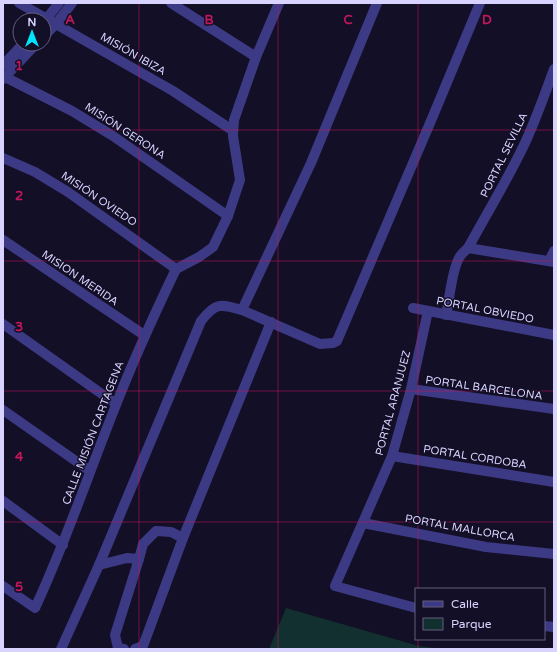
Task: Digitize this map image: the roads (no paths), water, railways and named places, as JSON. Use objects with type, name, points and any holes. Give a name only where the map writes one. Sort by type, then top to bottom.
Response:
[{"type":"street","name":"MISIÓN IBIZA","points":[[19,3],[34,12]]},
{"type":"street","points":[[52,16],[59,3]]},
{"type":"street","points":[[52,19],[72,3]]},
{"type":"street","points":[[171,3],[256,57]]},
{"type":"street","points":[[176,268],[199,257],[213,247],[228,216],[240,180],[232,130],[234,120],[256,57],[279,3]]},
{"type":"street","points":[[242,310],[311,163],[376,3]]},
{"type":"street","points":[[61,649],[99,565],[202,321],[210,310],[223,305],[242,310],[320,344],[333,344],[337,341],[480,3]]},
{"type":"street","name":"MISIÓN IBIZA","points":[[52,23],[174,91],[232,130]]},
{"type":"street","points":[[3,65],[15,52]]},
{"type":"street","points":[[4,77],[28,52]]},
{"type":"street","name":"PORTAL SEVILLA","points":[[446,315],[455,268],[460,256],[468,248],[504,184],[542,103],[554,69]]},
{"type":"street","name":"MISIÓN GERONA","points":[[4,77],[72,111],[113,136],[228,216]]},
{"type":"street","name":"MISIÓN OVIEDO","points":[[3,158],[35,172],[68,192],[176,268]]},
{"type":"street","name":"MISION MERIDA","points":[[3,240],[144,335]]},
{"type":"street","points":[[468,248],[552,262],[554,251]]},
{"type":"street","name":"CALLE MISIÓN CARTAGENA","points":[[3,586],[35,608],[63,544],[90,471],[144,335],[176,268]]},
{"type":"street","name":"PORTAL OBVIEDO","points":[[413,308],[554,335]]},
{"type":"street","name":"PORTAL ARANJUEZ","points":[[415,608],[335,586],[392,456],[411,390],[428,312]]},
{"type":"street","points":[[135,649],[143,646],[183,538],[271,322]]},
{"type":"street","points":[[3,324],[116,404]]},
{"type":"street","name":"PORTAL BARCELONA","points":[[411,390],[554,409]]},
{"type":"street","points":[[3,410],[90,471]]},
{"type":"street","name":"PORTAL CORDOBA","points":[[392,456],[554,482]]},
{"type":"street","points":[[3,501],[63,544]]},
{"type":"street","name":"PORTAL MALLORCA","points":[[363,523],[486,547],[554,554]]},
{"type":"street","points":[[124,649],[118,648],[115,635],[143,544],[156,531],[171,532],[183,538]]},
{"type":"street","points":[[99,565],[127,558],[139,559]]}]
